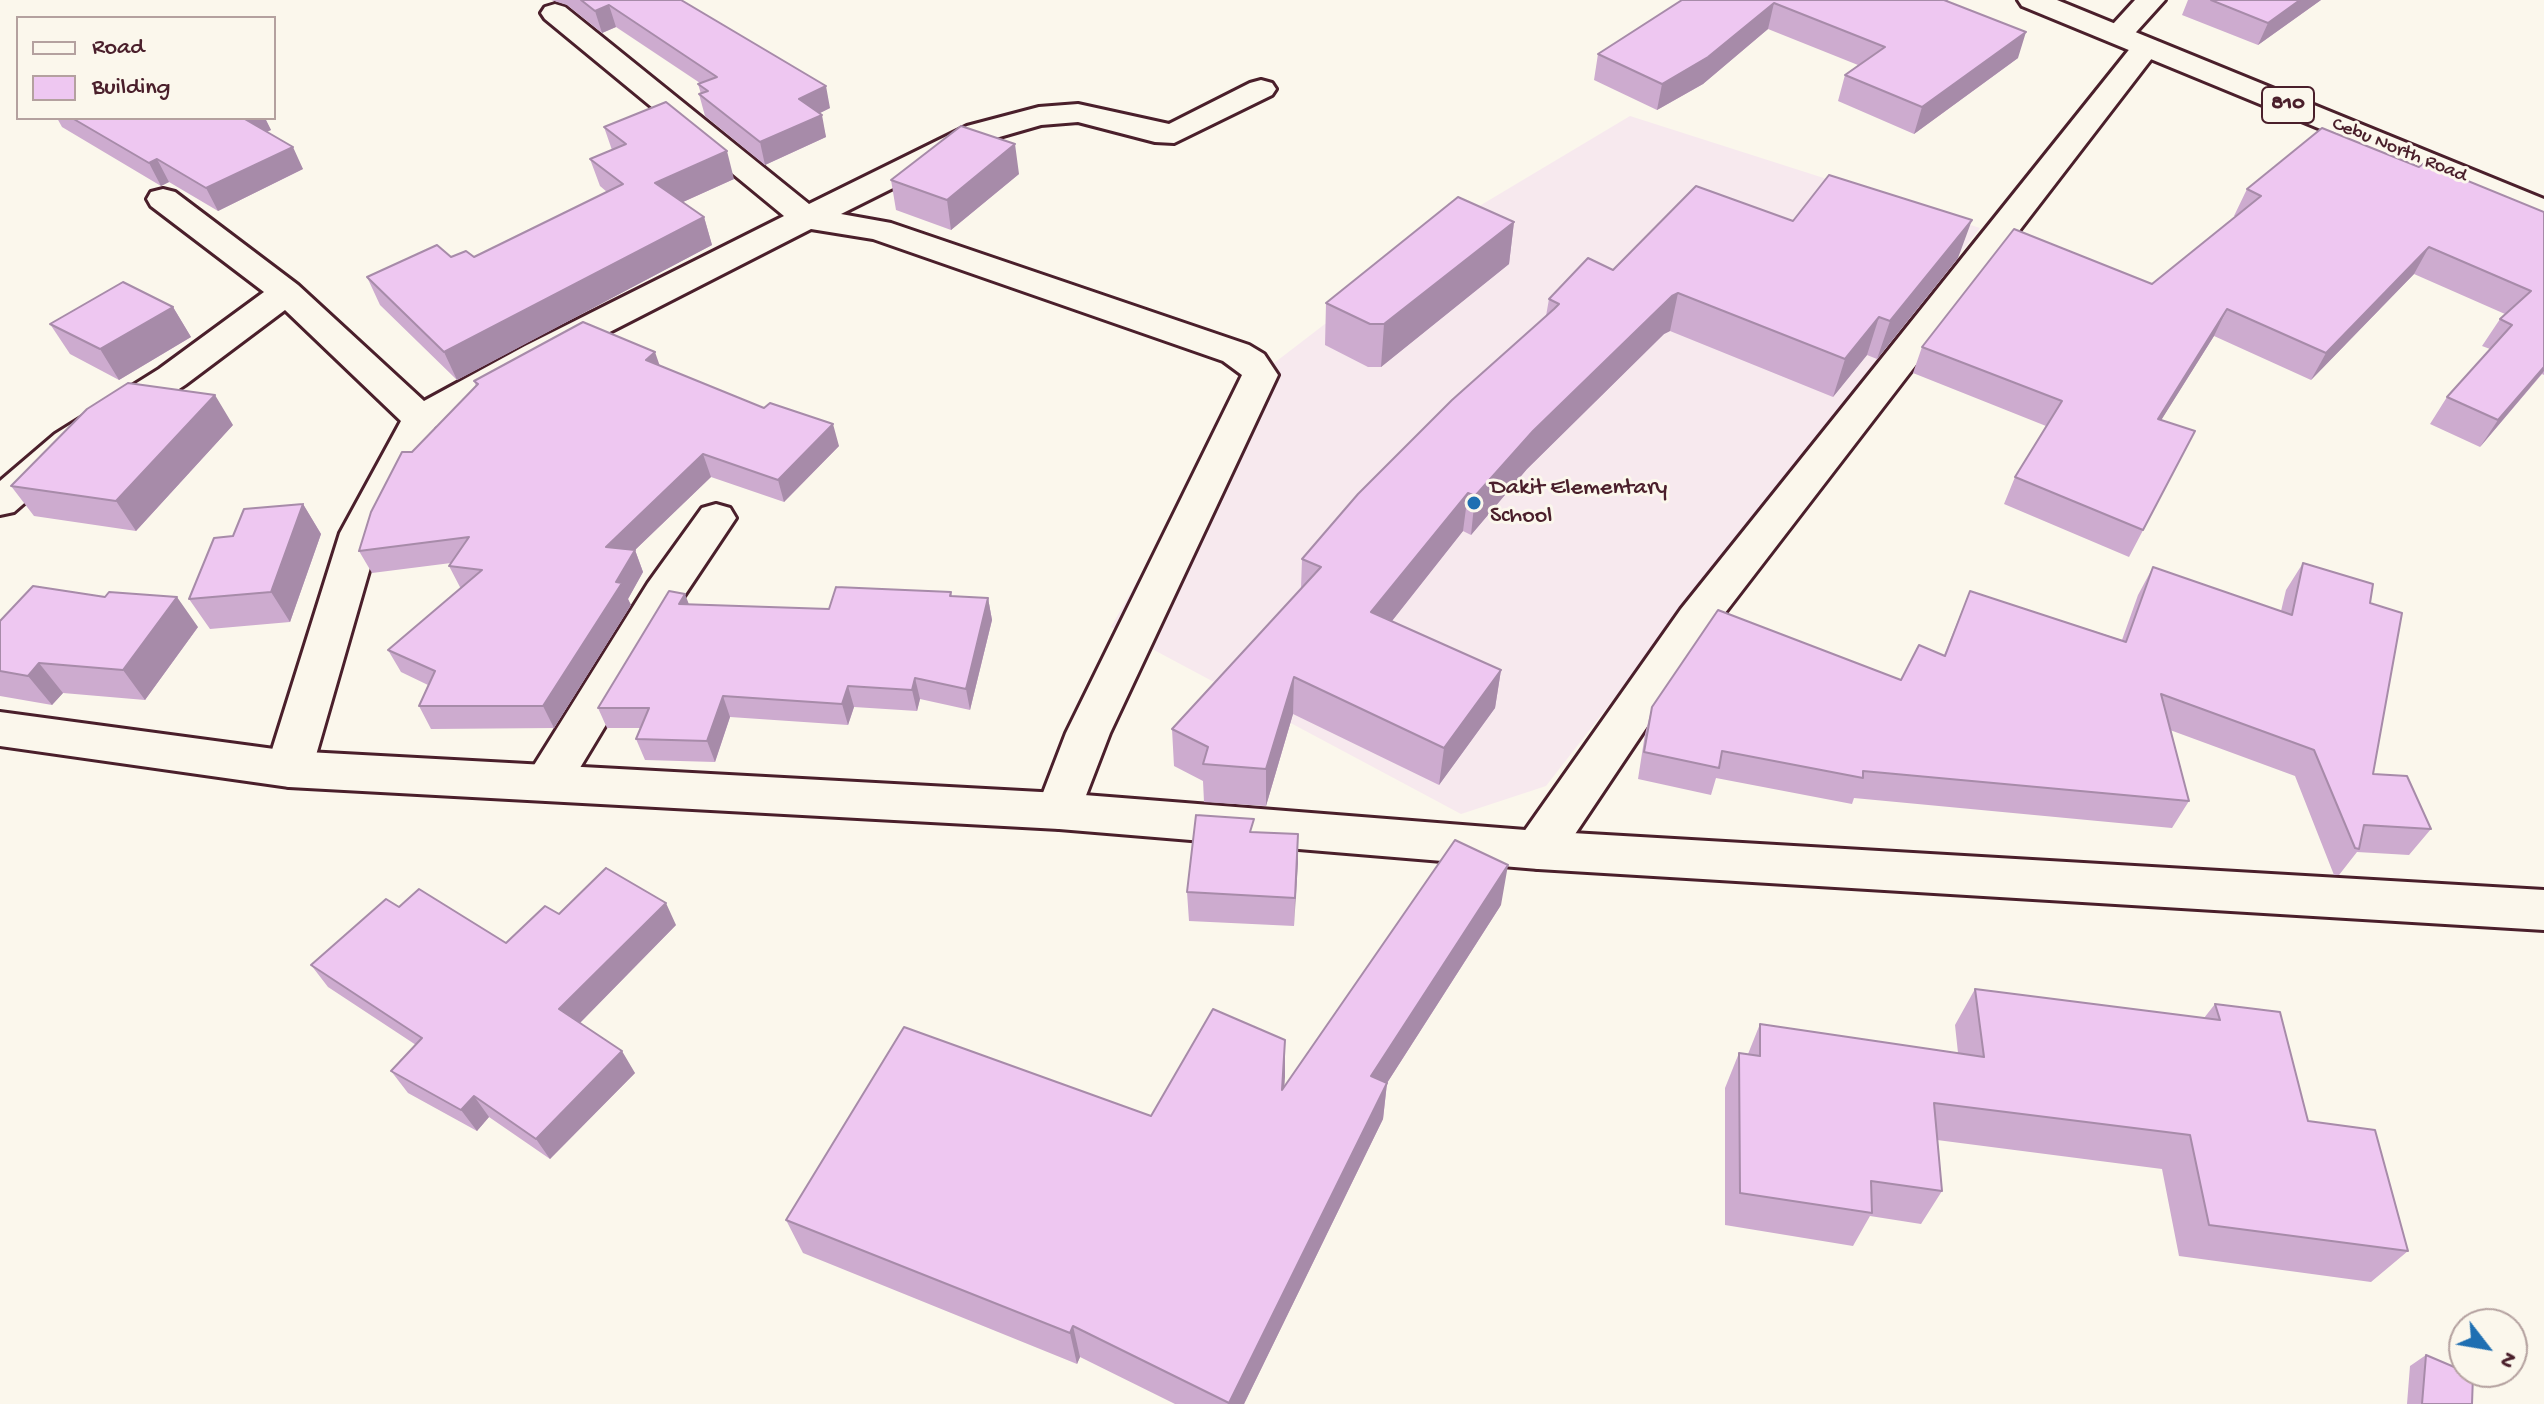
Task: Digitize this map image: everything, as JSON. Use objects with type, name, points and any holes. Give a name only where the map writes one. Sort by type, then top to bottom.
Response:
[{"type":"main road","name":"Cebu North Road","points":[[2032,0],[2544,211]]},
{"type":"main road","points":[[1538,850],[1696,620],[2132,41],[2151,0]]},
{"type":"main road","points":[[555,13],[806,218],[879,230],[1236,353],[1251,362],[1260,375],[1088,733],[1059,811]]},
{"type":"main road","points":[[289,769],[360,533],[382,486],[421,419],[538,354],[978,133],[1039,116],[1078,113],[1155,133],[1174,134],[1261,89]]},
{"type":"main road","points":[[163,199],[286,292],[421,419]]},
{"type":"main road","points":[[0,502],[69,443],[172,377],[286,292]]},
{"type":"main road","points":[[547,783],[663,594],[716,518]]},
{"type":"main road","points":[[0,729],[289,769],[1059,811],[1538,850],[2544,910]]},
{"type":"shaded area","name":"Dakit Elementary School","points":[[1630,116],[1980,228],[1546,786],[1461,814],[1111,627],[1252,380],[1476,208]]},
{"type":"building","points":[[581,0],[681,0],[826,86],[799,99],[822,115],[760,142],[699,94],[708,91],[698,84],[717,77],[609,5],[595,11]]},
{"type":"building","points":[[1682,0],[1944,0],[2026,32],[1922,107],[1845,75],[1885,47],[1774,3],[1708,57],[1662,84],[1598,54]]},
{"type":"building","points":[[2211,0],[2300,0],[2268,23]]},
{"type":"building","points":[[666,102],[727,151],[655,183],[704,217],[444,352],[367,277],[437,245],[451,257],[466,251],[474,257],[623,184],[590,159],[626,144],[604,127]]},
{"type":"building","points":[[75,120],[246,120],[293,147],[206,188],[157,159],[149,163]]},
{"type":"building","points":[[961,126],[1015,144],[947,200],[891,180]]},
{"type":"building","points":[[2322,128],[2419,167],[2424,163],[2544,212],[2544,367],[2498,420],[2447,397],[2512,325],[2500,319],[2531,291],[2429,247],[2326,353],[2227,309],[2158,419],[2195,431],[2143,530],[2015,477],[2062,401],[1922,347],[2014,229],[2152,284],[2261,196],[2247,189]]},
{"type":"building","points":[[1829,175],[1972,220],[1890,321],[1879,317],[1845,359],[1678,293],[1672,296],[1533,431],[1475,496],[1468,493],[1371,612],[1501,670],[1444,748],[1294,677],[1266,769],[1203,764],[1208,747],[1172,729],[1321,567],[1302,559],[1358,494],[1452,400],[1559,304],[1549,299],[1588,258],[1613,270],[1696,186],[1793,221]]},
{"type":"building","points":[[1458,197],[1514,222],[1384,324],[1370,324],[1326,303]]},
{"type":"building","points":[[123,282],[173,307],[100,349],[50,324]]},
{"type":"building","points":[[583,322],[655,352],[646,360],[764,408],[770,403],[833,424],[778,480],[703,454],[606,547],[635,550],[616,582],[622,583],[543,706],[419,706],[435,671],[388,650],[482,570],[449,566],[469,537],[359,551],[371,512],[402,452],[412,452],[478,384],[474,381]]},
{"type":"building","points":[[128,383],[215,395],[116,501],[11,486],[87,409]]},
{"type":"building","points":[[303,504],[271,592],[189,599],[214,538],[233,536],[244,509]]},
{"type":"building","points":[[2303,563],[2373,584],[2370,603],[2402,613],[2373,774],[2407,776],[2431,829],[2364,825],[2359,849],[2355,848],[2314,750],[2161,694],[2189,801],[1863,771],[1863,778],[1722,751],[1719,768],[1644,752],[1652,707],[1718,610],[1901,680],[1919,645],[1945,656],[1970,591],[2126,642],[2153,567],[2292,615]]},
{"type":"building","points":[[33,586],[105,597],[109,592],[177,597],[123,670],[39,663],[28,676],[0,671],[0,621]]},
{"type":"building","points":[[836,587],[951,592],[950,596],[988,598],[966,689],[915,678],[912,690],[848,686],[842,704],[723,696],[707,741],[636,739],[649,708],[598,708],[669,591],[685,594],[679,604],[829,609]]},
{"type":"building","points":[[1196,815],[1254,819],[1250,832],[1298,834],[1295,898],[1187,892]]},
{"type":"building","points":[[1455,840],[1508,865],[1371,1076],[1387,1083],[1229,1403],[1073,1326],[1070,1333],[786,1220],[904,1027],[1151,1116],[1213,1009],[1285,1040],[1282,1090]]},
{"type":"building","points":[[606,868],[666,903],[559,1009],[622,1051],[536,1139],[474,1096],[461,1110],[391,1071],[422,1038],[311,965],[386,899],[399,907],[419,889],[506,943],[545,906],[559,914]]},
{"type":"building","points":[[1975,989],[2220,1020],[2215,1004],[2280,1012],[2308,1121],[2375,1130],[2408,1251],[2209,1225],[2190,1135],[1934,1103],[1942,1191],[1871,1181],[1872,1213],[1740,1193],[1739,1053],[1760,1056],[1760,1024],[1984,1057]]},
{"type":"building","points":[[2426,1355],[2448,1364],[2448,1388],[2473,1388],[2472,1404],[2422,1404]]},
{"type":"place","name":"Dakit Elementary School","points":[[1474,503]]}]
